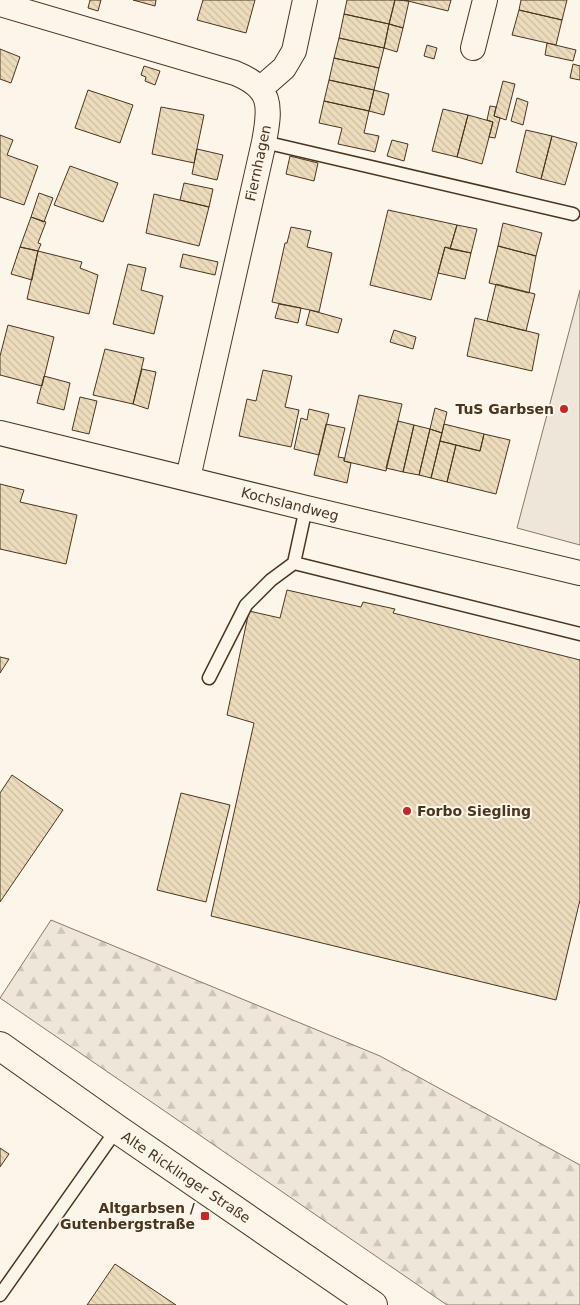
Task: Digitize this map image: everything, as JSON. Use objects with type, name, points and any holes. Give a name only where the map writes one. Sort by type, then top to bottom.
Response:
[{"type":"street","points":[[0,4],[235,73],[250,79],[260,89],[284,68],[294,51],[305,0]]},
{"type":"street","points":[[473,48],[485,0]]},
{"type":"street","name":"Fiernhagen","points":[[188,478],[264,142],[268,111],[264,94],[260,89]]},
{"type":"street","name":"Kochslandweg","points":[[0,433],[580,573]]},
{"type":"street","name":"Alte Ricklinger Straße","points":[[0,1046],[373,1305]]},
{"type":"lane","points":[[264,142],[573,214]]},
{"type":"lane","points":[[209,678],[246,605],[264,586],[294,563],[306,508]]},
{"type":"lane","points":[[294,563],[580,634]]},
{"type":"lane","points":[[0,1295],[117,1129]]},
{"type":"green space","name":"TuS Garbsen","points":[[580,290],[580,545],[517,528]]},
{"type":"green space","points":[[51,920],[380,1056],[580,1165],[580,1305],[447,1305],[0,998]]},
{"type":"building","points":[[90,0],[101,0],[98,11],[88,8]]},
{"type":"building","points":[[133,0],[156,0],[155,6]]},
{"type":"building","points":[[203,0],[255,0],[246,33],[197,20]]},
{"type":"building","points":[[347,0],[395,0],[389,24],[344,14]]},
{"type":"building","points":[[395,0],[409,1],[403,28],[389,24]]},
{"type":"building","points":[[404,0],[451,0],[448,11]]},
{"type":"building","points":[[521,0],[567,0],[562,20],[519,10]]},
{"type":"building","points":[[519,10],[562,20],[556,45],[512,35]]},
{"type":"building","points":[[344,14],[389,24],[384,48],[339,38]]},
{"type":"building","points":[[389,24],[403,28],[397,52],[384,48]]},
{"type":"building","points":[[339,38],[384,48],[379,68],[334,58]]},
{"type":"building","points":[[547,43],[576,50],[573,61],[545,55]]},
{"type":"building","points":[[427,45],[437,48],[434,59],[424,56]]},
{"type":"building","points":[[0,49],[20,57],[11,83],[0,79]]},
{"type":"building","points":[[334,58],[379,68],[374,90],[329,80]]},
{"type":"building","points":[[573,64],[580,66],[580,80],[570,78]]},
{"type":"building","points":[[144,66],[160,71],[155,85],[145,81],[146,77],[141,75]]},
{"type":"building","points":[[329,80],[374,90],[369,111],[324,101]]},
{"type":"building","points":[[503,81],[515,84],[506,120],[494,116]]},
{"type":"building","points":[[88,90],[133,105],[120,143],[75,128]]},
{"type":"building","points":[[374,90],[389,94],[384,115],[369,111]]},
{"type":"building","points":[[517,98],[528,102],[523,125],[511,121]]},
{"type":"building","points":[[324,101],[369,111],[364,133],[379,136],[375,152],[338,144],[342,128],[319,123]]},
{"type":"building","points":[[490,106],[496,107],[494,116],[500,118],[495,138],[489,137],[493,122],[487,120]]},
{"type":"building","points":[[161,107],[204,115],[194,163],[152,154]]},
{"type":"building","points":[[443,109],[468,115],[457,157],[432,151]]},
{"type":"building","points":[[468,115],[493,122],[482,164],[457,157]]},
{"type":"building","points":[[526,130],[552,136],[541,179],[516,172]]},
{"type":"building","points":[[0,135],[13,140],[7,155],[38,166],[24,205],[0,197]]},
{"type":"building","points":[[552,136],[577,143],[565,185],[541,179]]},
{"type":"building","points":[[392,140],[408,144],[404,161],[387,156]]},
{"type":"building","points":[[197,149],[223,155],[217,180],[192,174]]},
{"type":"building","points":[[290,156],[318,163],[314,181],[286,174]]},
{"type":"building","points":[[70,166],[118,183],[103,222],[54,205]]},
{"type":"building","points":[[184,183],[213,189],[209,207],[180,200]]},
{"type":"building","points":[[39,193],[53,198],[44,222],[31,217]]},
{"type":"building","points":[[154,194],[209,207],[199,246],[146,233]]},
{"type":"building","points":[[388,210],[457,225],[450,249],[445,247],[431,300],[370,285]]},
{"type":"building","points":[[31,217],[46,222],[38,243],[41,244],[38,251],[20,247]]},
{"type":"building","points":[[503,223],[542,233],[536,256],[498,246]]},
{"type":"building","points":[[457,225],[477,229],[471,253],[450,249]]},
{"type":"building","points":[[291,227],[311,231],[307,247],[332,253],[319,312],[272,302],[285,243],[287,243]]},
{"type":"building","points":[[498,246],[536,256],[529,293],[489,283]]},
{"type":"building","points":[[20,247],[38,251],[32,280],[11,274]]},
{"type":"building","points":[[445,247],[471,253],[465,279],[438,273]]},
{"type":"building","points":[[38,251],[82,262],[80,268],[98,275],[89,314],[27,299]]},
{"type":"building","points":[[183,254],[218,262],[215,275],[180,267]]},
{"type":"building","points":[[128,264],[146,268],[141,290],[163,296],[154,334],[113,324]]},
{"type":"building","points":[[496,284],[535,294],[526,331],[487,321]]},
{"type":"building","points":[[279,304],[301,308],[298,323],[275,318]]},
{"type":"building","points":[[310,310],[342,319],[338,333],[306,325]]},
{"type":"building","points":[[475,318],[539,334],[532,371],[467,356]]},
{"type":"building","points":[[8,325],[54,337],[42,386],[0,375],[0,356]]},
{"type":"building","points":[[394,330],[416,337],[413,349],[390,342]]},
{"type":"building","points":[[105,349],[144,358],[133,404],[93,395]]},
{"type":"building","points":[[142,369],[156,372],[148,409],[133,404]]},
{"type":"building","points":[[263,370],[292,376],[285,407],[299,410],[291,447],[239,436],[247,399],[256,401]]},
{"type":"building","points":[[44,376],[70,383],[64,410],[37,403]]},
{"type":"building","points":[[359,395],[402,404],[386,471],[344,461]]},
{"type":"building","points":[[80,397],[97,401],[89,434],[72,430]]},
{"type":"building","points":[[435,408],[447,412],[442,433],[430,429]]},
{"type":"building","points":[[309,409],[329,414],[319,455],[294,449],[301,418],[307,420]]},
{"type":"building","points":[[398,421],[414,425],[403,472],[386,468]]},
{"type":"building","points":[[326,424],[345,428],[338,457],[344,458],[344,461],[351,463],[347,483],[314,475]]},
{"type":"building","points":[[444,424],[484,434],[480,451],[440,441]]},
{"type":"building","points":[[414,425],[430,429],[419,475],[403,472]]},
{"type":"building","points":[[430,429],[442,433],[431,478],[419,475]]},
{"type":"building","points":[[484,434],[510,440],[496,494],[447,482],[456,445],[480,451]]},
{"type":"building","points":[[440,441],[456,445],[447,482],[431,478]]},
{"type":"building","points":[[0,484],[24,490],[20,502],[77,515],[66,564],[0,549]]},
{"type":"building","name":"Forbo Siegling","points":[[287,590],[361,607],[363,602],[395,609],[393,613],[580,660],[580,900],[556,1000],[211,916],[254,723],[227,715],[249,611],[280,618]]},
{"type":"building","points":[[0,657],[9,659],[0,673]]},
{"type":"building","points":[[12,775],[63,810],[0,902],[0,793]]},
{"type":"building","points":[[181,793],[230,805],[206,902],[157,890]]},
{"type":"building","points":[[0,1148],[9,1154],[0,1167]]},
{"type":"building","points":[[115,1264],[176,1305],[87,1305]]},
{"type":"place","name":"TuS Garbsen","points":[[564,409]]},
{"type":"place","name":"Forbo Siegling","points":[[407,811]]},
{"type":"place","name":"Altgarbsen / Gutenbergstraße","points":[[205,1216]]}]
